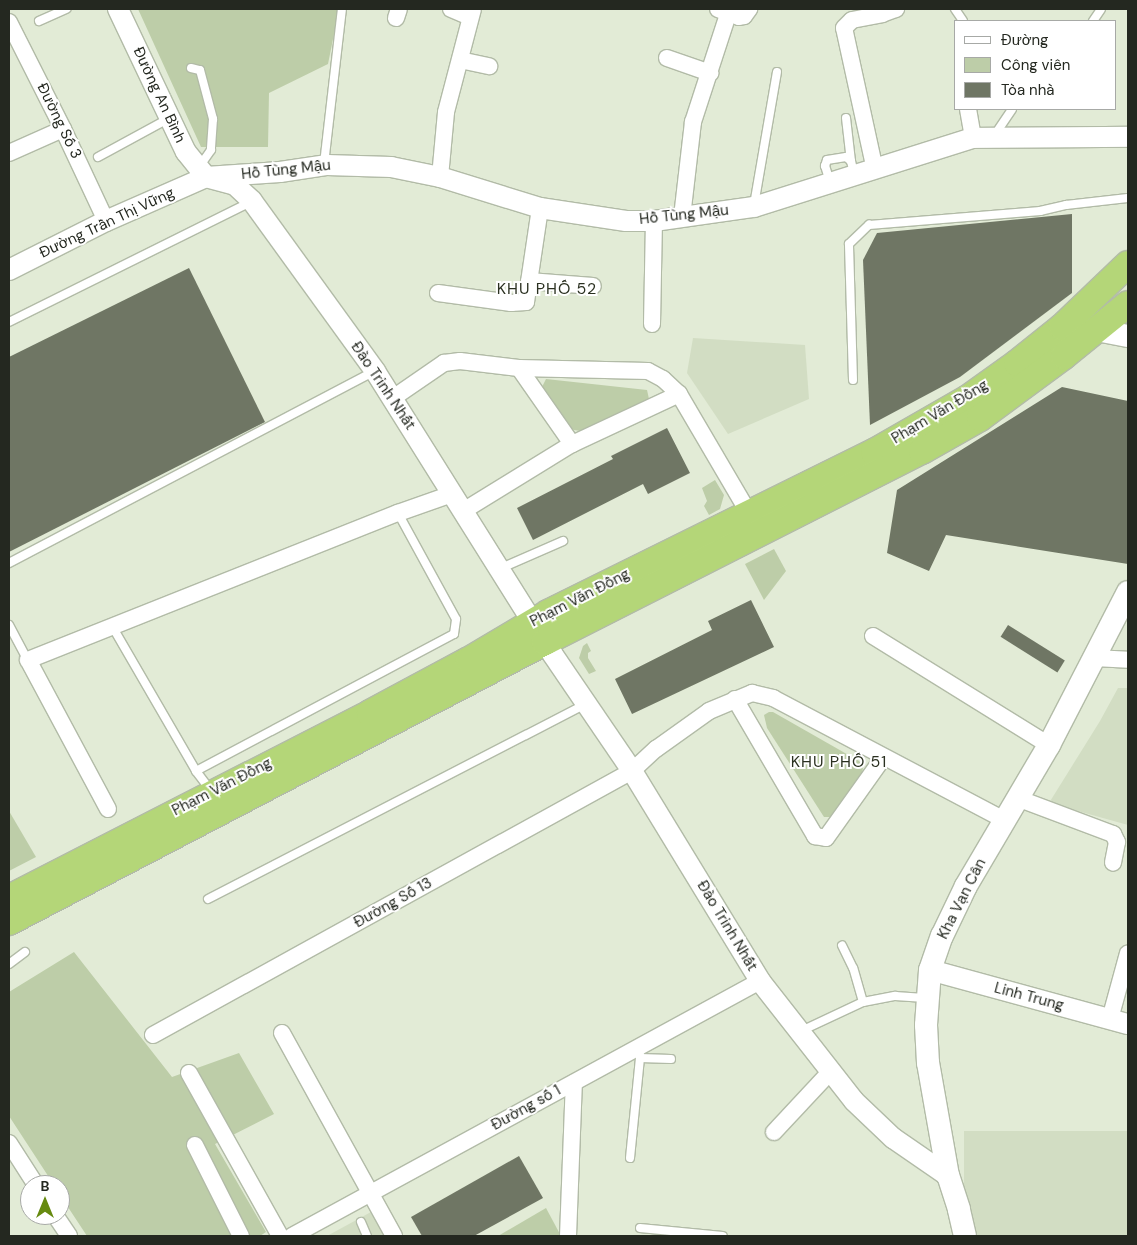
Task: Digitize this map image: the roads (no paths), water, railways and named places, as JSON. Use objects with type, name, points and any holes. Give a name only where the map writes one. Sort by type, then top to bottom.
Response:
[{"type":"highway","name":"Phạm Văn Đồng","points":[[9,922],[539,632],[682,546],[750,515],[874,452],[968,398],[1062,328],[1128,264]]},
{"type":"highway","name":"Phạm Văn Đồng","points":[[9,898],[469,660],[539,632],[922,451],[980,418],[1128,304]]},
{"type":"main road","points":[[1096,330],[1128,336]]},
{"type":"main road","name":"Kha Vạn Cân","points":[[964,1236],[959,1209],[948,1176],[928,1063],[927,999],[930,970],[942,936],[966,886],[1049,745],[1128,592]]},
{"type":"street","name":"Đường An Bình","points":[[118,9],[186,152],[202,173]]},
{"type":"street","points":[[440,177],[446,112],[472,13],[451,9]]},
{"type":"street","points":[[682,217],[694,122],[710,73],[723,11],[744,16],[749,9]]},
{"type":"street","points":[[875,170],[844,28],[852,20],[896,9]]},
{"type":"street","name":"Đường Số 3","points":[[10,27],[64,129],[106,221]]},
{"type":"street","points":[[667,58],[710,73]]},
{"type":"street","points":[[460,60],[489,66]]},
{"type":"street","points":[[968,110],[973,138]]},
{"type":"street","points":[[9,153],[64,129]]},
{"type":"street","name":"Hồ Tùng Mậu","points":[[202,173],[280,172],[324,166],[391,167],[440,177],[540,208],[626,221],[654,221],[754,207],[830,182],[853,168],[875,170],[973,138],[1128,137]]},
{"type":"street","name":"Đào Trinh Nhất","points":[[202,173],[235,185],[252,201],[375,371],[539,632],[632,771],[760,981],[854,1101],[893,1138],[948,1176]]},
{"type":"street","name":"Đường Trần Thị Vững","points":[[9,270],[202,173]]},
{"type":"street","points":[[438,293],[511,303],[526,302],[540,208]]},
{"type":"street","points":[[652,324],[654,221]]},
{"type":"street","points":[[529,281],[593,286]]},
{"type":"street","points":[[393,398],[444,363],[460,361],[519,368],[648,371],[664,379],[679,394],[750,515]]},
{"type":"street","points":[[519,368],[572,444]]},
{"type":"street","points":[[463,511],[572,444],[679,394]]},
{"type":"street","points":[[108,809],[28,660],[398,513],[452,494]]},
{"type":"street","points":[[873,636],[1049,745]]},
{"type":"street","points":[[1094,658],[1128,660]]},
{"type":"street","name":"Đường Số 13","points":[[153,1035],[632,771],[656,749],[709,711],[752,693],[773,698],[883,758],[1004,820]]},
{"type":"street","points":[[735,699],[815,836],[826,838],[883,758]]},
{"type":"street","points":[[1017,798],[1113,834],[1117,842],[1113,863]]},
{"type":"street","points":[[1119,1021],[1128,953]]},
{"type":"street","name":"Linh Trung","points":[[930,970],[1119,1021]]},
{"type":"street","name":"Đường số 1","points":[[292,1236],[574,1082],[640,1052],[760,981]]},
{"type":"street","points":[[282,1033],[394,1236]]},
{"type":"street","points":[[774,1132],[830,1072]]},
{"type":"street","points":[[189,1073],[280,1236]]},
{"type":"street","points":[[568,1236],[574,1082]]},
{"type":"street","points":[[9,1143],[30,1175]]},
{"type":"street","points":[[195,1145],[241,1236]]},
{"type":"street","points":[[62,1225],[69,1236]]},
{"type":"lane","points":[[39,21],[66,9]]},
{"type":"lane","points":[[324,166],[342,9]]},
{"type":"lane","points":[[955,9],[962,20]]},
{"type":"lane","points":[[1094,20],[1101,9]]},
{"type":"lane","points":[[191,68],[200,70],[213,118],[211,150],[202,173]]},
{"type":"lane","points":[[754,207],[777,72]]},
{"type":"lane","points":[[993,137],[1011,110]]},
{"type":"lane","points":[[98,157],[170,118]]},
{"type":"lane","points":[[846,118],[853,168]]},
{"type":"lane","points":[[853,380],[849,244],[869,225],[1040,211],[1128,198]]},
{"type":"lane","points":[[9,322],[252,201]]},
{"type":"lane","points":[[9,564],[375,371]]},
{"type":"lane","points":[[196,771],[454,634],[456,619],[398,513]]},
{"type":"lane","points":[[499,569],[563,541]]},
{"type":"lane","points":[[9,625],[28,660]]},
{"type":"lane","points":[[112,626],[196,771],[212,792]]},
{"type":"lane","points":[[208,899],[587,703]]},
{"type":"lane","points":[[842,945],[853,968],[863,1002]]},
{"type":"lane","points":[[9,964],[25,952]]},
{"type":"lane","points":[[799,1032],[863,1002],[896,996],[927,999]]},
{"type":"lane","points":[[630,1158],[640,1052],[671,1059]]},
{"type":"lane","points":[[361,1222],[368,1236]]},
{"type":"lane","points":[[640,1228],[671,1234],[723,1236]]},
{"type":"district","name":"KHU PHỐ 52","points":[[547,289]]},
{"type":"district","name":"KHU PHỐ 51","points":[[839,762]]}]
